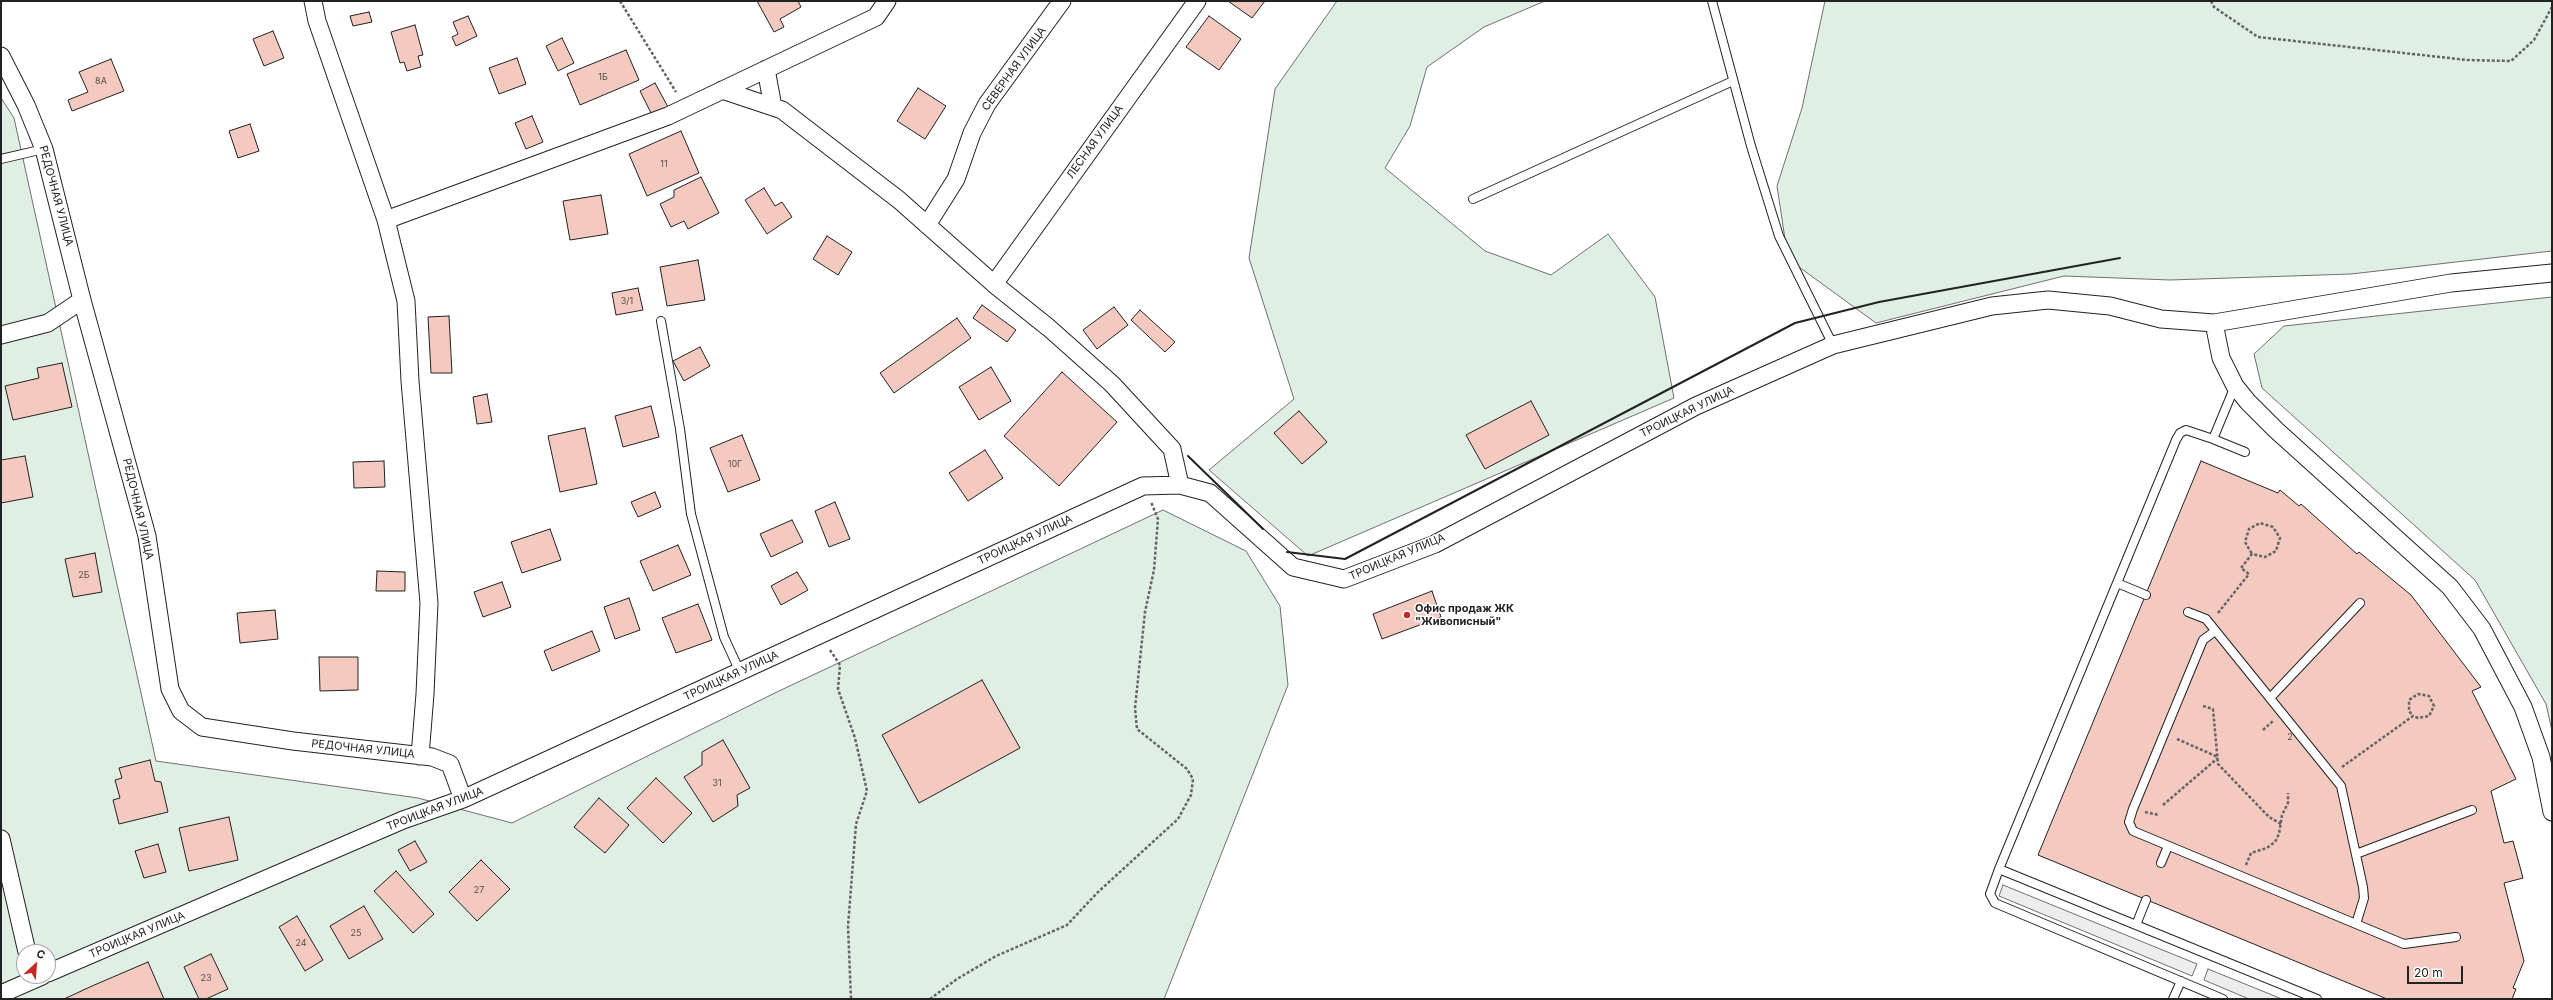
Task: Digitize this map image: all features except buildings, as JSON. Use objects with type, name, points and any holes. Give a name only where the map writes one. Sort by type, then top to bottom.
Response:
[{"type":"street","points":[[313,1],[317,21],[386,220],[406,301],[410,381],[428,603],[425,694],[420,756]]},
{"type":"street","points":[[386,220],[686,108],[876,17],[887,1]]},
{"type":"street","name":"СЕВЕРНАЯ УЛИЦА","points":[[927,225],[956,179],[972,133],[987,104],[1062,1]]},
{"type":"street","name":"ЛЕСНАЯ УЛИЦА","points":[[994,284],[1197,1]]},
{"type":"street","name":"РЕДОЧНАЯ УЛИЦА","points":[[1,56],[26,105],[44,149],[82,300],[146,536],[170,690],[180,711],[202,727],[293,742],[432,757],[450,764],[463,799]]},
{"type":"street","points":[[766,69],[773,107]]},
{"type":"street","points":[[722,90],[782,110],[899,200],[994,284],[1049,328],[1112,384],[1172,449],[1180,485]]},
{"type":"street","name":"ТРОИЦКАЯ УЛИЦА","points":[[56,969],[403,820],[463,799],[1143,486],[1180,485],[1210,493],[1293,566],[1344,579],[1435,544],[1696,406],[1833,345],[1992,306],[2048,300],[2110,306],[2161,319],[2214,323],[2451,283],[2552,273]]},
{"type":"street","points":[[1,335],[48,323],[82,300]]},
{"type":"street","points":[[2214,323],[2221,358],[2235,386],[2276,430],[2450,587],[2482,629],[2523,707],[2541,757],[2552,812]]},
{"type":"street","points":[[1,839],[25,944]]},
{"type":"street","name":"ТРОИЦКАЯ УЛИЦА","points":[[1,994],[22,984]]},
{"type":"lane","points":[[1712,1],[1733,82],[1779,236],[1833,345]]},
{"type":"lane","points":[[1473,199],[1733,82]]},
{"type":"lane","points":[[1,159],[44,149]]},
{"type":"lane","points":[[661,321],[680,429],[691,514],[724,637],[740,672]]},
{"type":"lane","points":[[2213,439],[2235,386]]},
{"type":"lane","points":[[2223,999],[1995,903],[1990,894],[2180,433],[2186,430],[2245,452]]},
{"type":"lane","points":[[2117,583],[2146,595]]},
{"type":"lane","points":[[2270,698],[2360,603]]},
{"type":"lane","points":[[2188,612],[2206,619],[2341,786],[2364,898],[2356,924]]},
{"type":"lane","points":[[2215,631],[2203,640],[2130,822],[2133,831],[2404,944],[2456,937]]},
{"type":"lane","points":[[2356,854],[2472,810]]},
{"type":"lane","points":[[2161,863],[2168,846]]},
{"type":"lane","points":[[2000,869],[2317,999]]},
{"type":"lane","points":[[2136,925],[2146,900]]},
{"type":"lane","points":[[2173,999],[2180,981]]},
{"type":"path","points":[[620,1],[686,108]]},
{"type":"path","points":[[2211,1],[2214,7],[2258,37],[2459,59],[2504,61],[2511,61],[2534,40],[2552,7]]},
{"type":"path","points":[[930,999],[957,979],[996,956],[1067,925],[1098,892],[1178,819],[1191,795],[1193,779],[1187,769],[1137,729],[1134,708],[1145,612],[1154,570],[1158,519],[1143,486]]},
{"type":"path","points":[[2260,523],[2273,527],[2280,538],[2276,551],[2265,557],[2252,554],[2245,542],[2249,530],[2260,523]]},
{"type":"path","points":[[2215,617],[2249,574],[2241,568],[2252,554]]},
{"type":"path","points":[[823,633],[827,646],[840,665],[838,689],[855,738],[867,791],[856,824],[848,926],[851,999]]},
{"type":"path","points":[[2340,769],[2413,716],[2423,718],[2432,712],[2434,706],[2429,696],[2418,694],[2409,700],[2409,712],[2413,716]]},
{"type":"path","points":[[2203,706],[2213,709],[2218,764],[2269,817],[2281,824]]},
{"type":"path","points":[[2262,730],[2275,719]]},
{"type":"path","points":[[2172,738],[2218,758]]},
{"type":"path","points":[[2163,805],[2218,758]]},
{"type":"path","points":[[2242,876],[2251,853],[2268,848],[2275,842],[2281,824],[2282,815],[2288,803],[2288,793]]},
{"type":"path","points":[[2144,812],[2158,815]]},
{"type":"green space","points":[[1337,1],[1545,1],[1484,27],[1427,67],[1410,126],[1385,168],[1485,251],[1551,275],[1608,234],[1655,297],[1674,398],[1308,556],[1209,470],[1294,399],[1249,258],[1275,89]]},
{"type":"green space","points":[[1825,1],[2552,1],[2552,251],[2351,274],[2170,280],[2064,276],[1876,323],[1788,259],[1777,186],[1802,108]]},
{"type":"green space","points":[[1,98],[14,118],[156,761],[418,798],[512,823],[779,691],[1163,510],[1246,551],[1280,606],[1288,685],[1164,999],[1,999]]},
{"type":"green space","points":[[2552,297],[2552,731],[2546,704],[2475,580],[2262,388],[2254,354],[2284,326]]},
{"type":"shaded area","points":[[2003,885],[2197,964],[2192,976],[1999,896]]},
{"type":"shaded area","points":[[2208,969],[2282,999],[2249,999],[2204,980]]},
{"type":"wall","points":[[1287,552],[1345,559],[1795,323],[1879,302],[2120,258]]},
{"type":"wall","points":[[1188,456],[1263,529]]},
{"type":"place","name":"Офис продаж ЖК \"Живописный\"","points":[[1407,615]]}]
